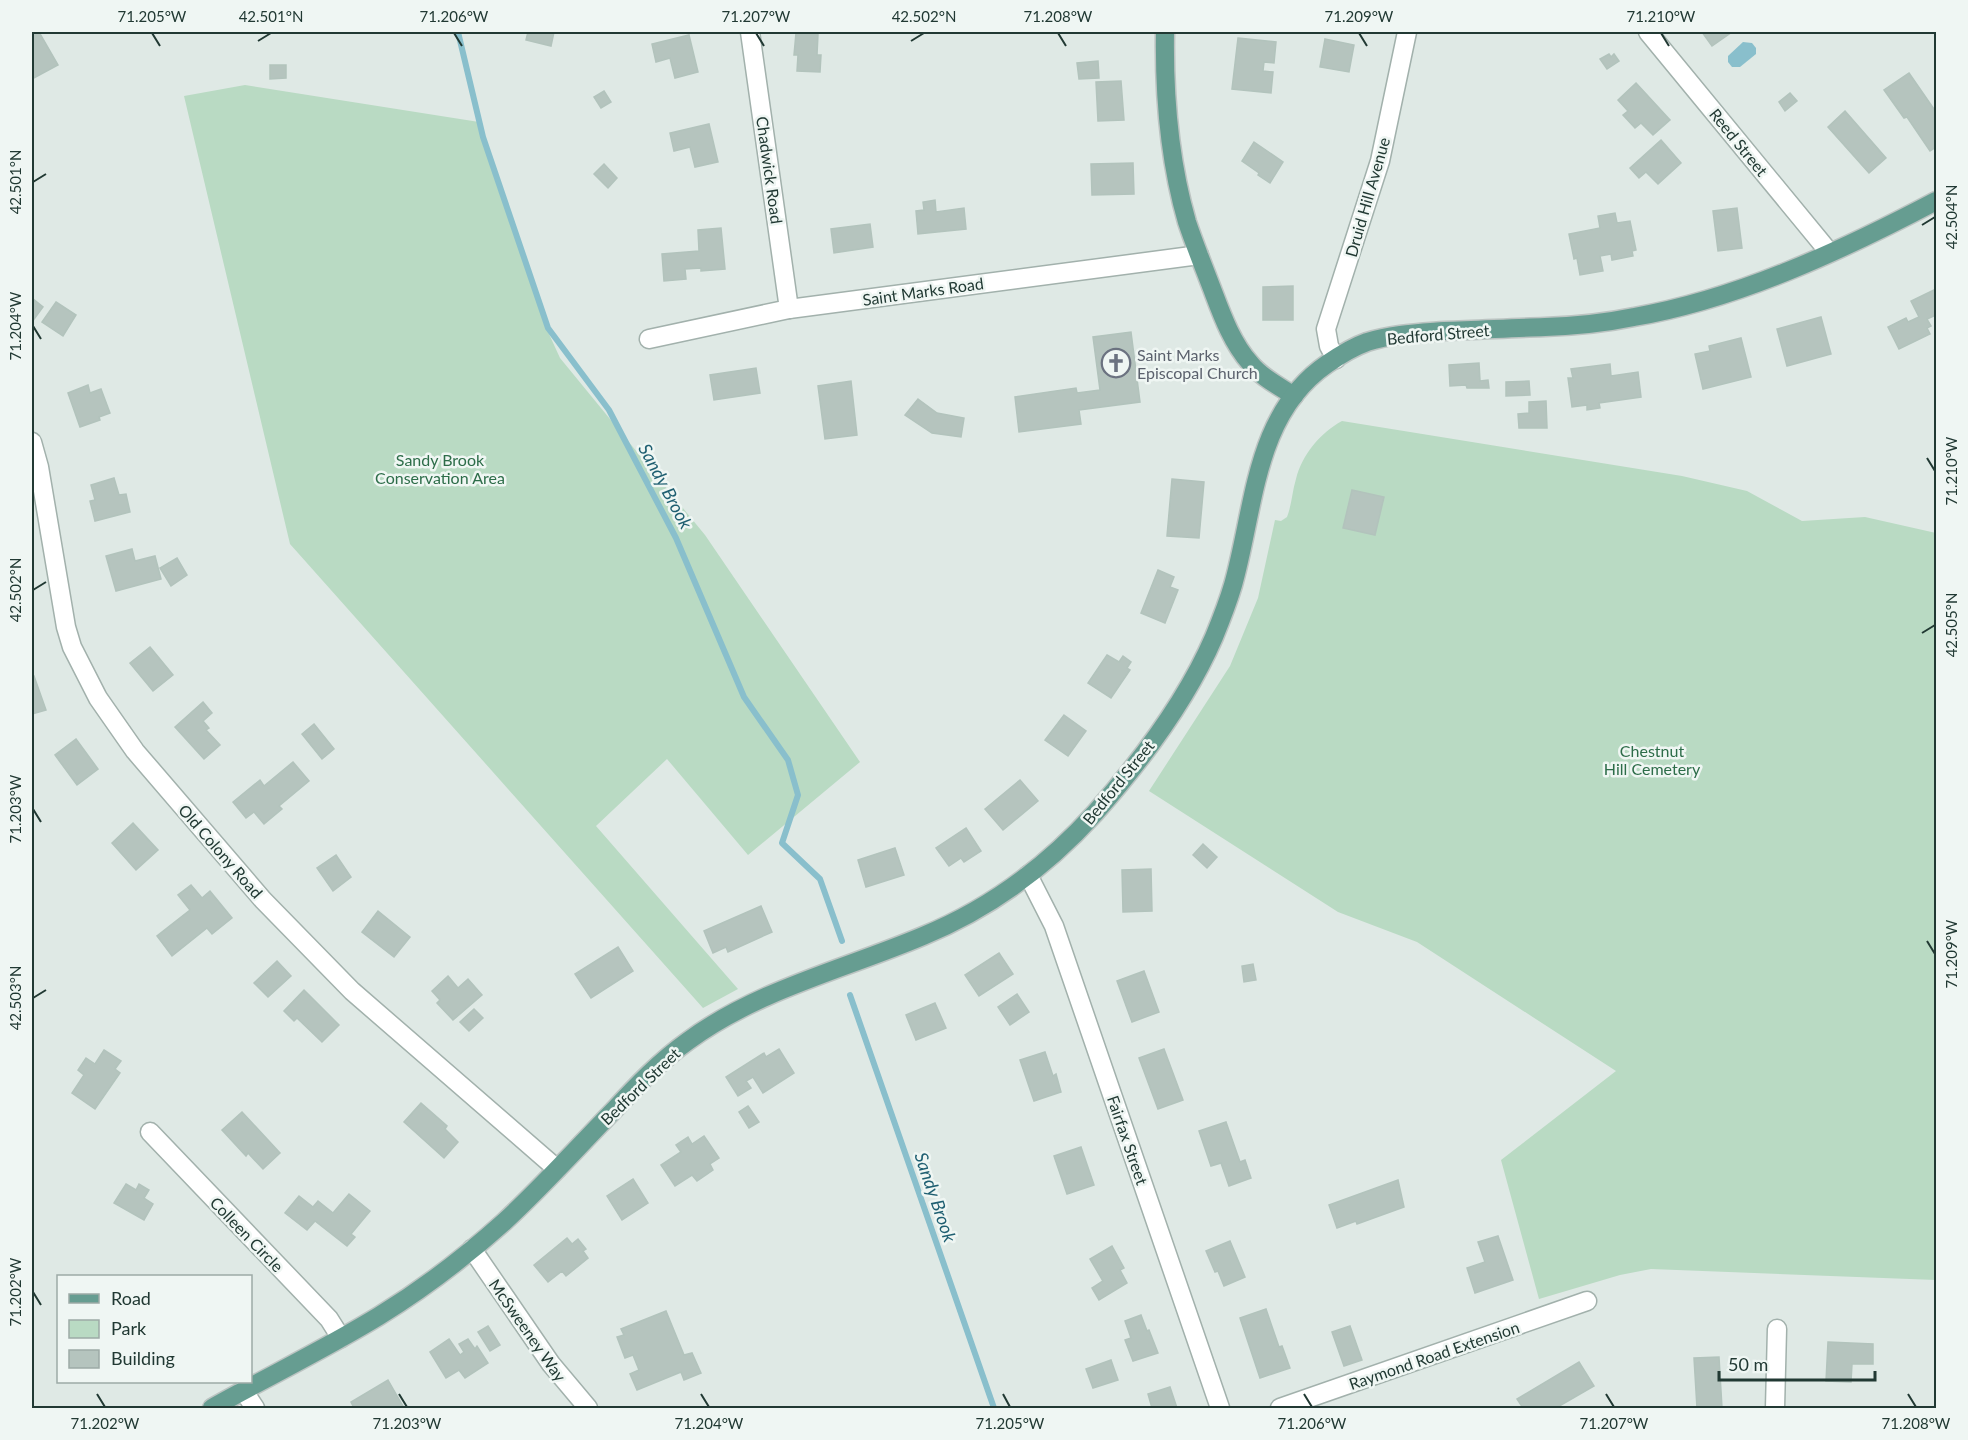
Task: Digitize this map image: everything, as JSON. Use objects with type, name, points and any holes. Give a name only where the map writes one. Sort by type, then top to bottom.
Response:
[{"type":"main road","points":[[1165,32],[1166,111],[1187,221],[1199,255],[1226,322],[1242,354],[1253,367],[1294,396]]},
{"type":"main road","name":"Bedford Street","points":[[212,1408],[341,1338],[428,1284],[505,1220],[653,1070],[691,1038],[763,999],[927,935],[984,905],[1056,853],[1096,812],[1163,726],[1200,667],[1216,633],[1232,587],[1261,460],[1271,436],[1294,396],[1317,371],[1361,344],[1391,336],[1581,324],[1632,318],[1684,307],[1759,282],[1899,220],[1936,201]]},
{"type":"street","name":"Chadwick Road","points":[[750,32],[789,309]]},
{"type":"street","name":"Druid Hill Avenue","points":[[1336,358],[1329,346],[1326,329],[1380,161],[1407,32]]},
{"type":"street","name":"Reed Street","points":[[1648,32],[1829,252]]},
{"type":"street","name":"Saint Marks Road","points":[[650,339],[789,309],[1199,255]]},
{"type":"street","name":"Old Colony Road","points":[[32,442],[39,467],[66,627],[72,647],[98,698],[135,751],[263,900],[352,991],[557,1169]]},
{"type":"street","name":"Fairfax Street","points":[[1028,875],[1054,926],[1220,1408]]},
{"type":"street","name":"Colleen Circle","points":[[150,1132],[328,1319],[341,1338]]},
{"type":"street","name":"McSweeney Way","points":[[472,1249],[556,1371],[588,1408]]},
{"type":"street","name":"Raymond Road Extension","points":[[1280,1408],[1587,1301]]},
{"type":"street","points":[[1775,1408],[1777,1329]]},
{"type":"street","points":[[243,1390],[255,1408]]},
{"type":"green space","name":"Sandy Brook Conservation Area","points":[[245,85],[479,122],[544,323],[560,358],[705,535],[860,762],[748,855],[667,759],[596,826],[738,989],[703,1008],[290,544],[184,96]]},
{"type":"green space","name":"Chestnut Hill Cemetery","points":[[1342,421],[1682,476],[1747,491],[1802,521],[1865,517],[1936,533],[1936,1280],[1651,1269],[1620,1275],[1539,1299],[1501,1160],[1616,1071],[1417,942],[1338,912],[1149,791],[1230,666],[1258,598],[1275,520],[1281,521],[1287,517],[1296,479],[1307,453],[1319,438]]},
{"type":"water","points":[[1743,42],[1752,43],[1756,48],[1756,54],[1740,67],[1732,67],[1728,62],[1728,56]]},
{"type":"building","points":[[32,32],[39,32],[58,65],[32,79]]},
{"type":"building","points":[[528,32],[554,32],[551,46],[526,40]]},
{"type":"building","points":[[1702,32],[1732,32],[1712,46]]},
{"type":"building","points":[[796,33],[818,34],[817,55],[821,55],[820,72],[797,71],[798,55],[794,55]]},
{"type":"building","points":[[689,35],[698,72],[675,78],[670,58],[656,62],[652,44]]},
{"type":"building","points":[[1238,38],[1276,42],[1274,63],[1264,62],[1263,71],[1273,72],[1271,93],[1232,89]]},
{"type":"building","points":[[1325,39],[1354,45],[1349,72],[1320,67]]},
{"type":"building","points":[[1609,54],[1611,57],[1614,54],[1619,61],[1607,69],[1600,59]]},
{"type":"building","points":[[1098,61],[1099,78],[1079,79],[1077,63]]},
{"type":"building","points":[[270,65],[286,65],[286,78],[270,79]]},
{"type":"building","points":[[1909,73],[1936,112],[1936,147],[1930,151],[1907,117],[1904,118],[1884,90]]},
{"type":"building","points":[[1121,81],[1124,120],[1098,121],[1096,82]]},
{"type":"building","points":[[1636,83],[1670,120],[1653,135],[1641,123],[1635,128],[1623,115],[1628,111],[1618,100]]},
{"type":"building","points":[[604,91],[611,102],[601,108],[594,97]]},
{"type":"building","points":[[1790,93],[1797,101],[1785,111],[1779,102]]},
{"type":"building","points":[[1845,111],[1886,158],[1869,173],[1828,127]]},
{"type":"building","points":[[709,124],[718,162],[695,167],[690,147],[674,151],[670,133]]},
{"type":"building","points":[[1661,140],[1681,163],[1658,184],[1646,172],[1639,178],[1630,168]]},
{"type":"building","points":[[1254,142],[1283,162],[1270,183],[1242,161]]},
{"type":"building","points":[[1133,163],[1134,194],[1092,195],[1091,164]]},
{"type":"building","points":[[604,164],[617,178],[608,188],[594,174]]},
{"type":"building","points":[[935,200],[936,212],[964,208],[966,229],[918,234],[916,211],[924,210],[923,202]]},
{"type":"building","points":[[1737,208],[1742,248],[1718,251],[1713,211]]},
{"type":"building","points":[[1615,213],[1617,223],[1630,221],[1636,250],[1632,251],[1633,256],[1612,260],[1611,254],[1600,256],[1603,271],[1580,275],[1569,234],[1600,228],[1598,216]]},
{"type":"building","points":[[870,224],[873,247],[834,253],[831,229]]},
{"type":"building","points":[[721,228],[725,269],[701,271],[701,268],[685,269],[686,279],[664,281],[662,254],[699,251],[698,230]]},
{"type":"building","points":[[1293,286],[1293,320],[1263,320],[1263,287]]},
{"type":"building","points":[[1936,289],[1936,315],[1927,319],[1931,326],[1927,328],[1930,334],[1899,349],[1888,327],[1906,318],[1908,322],[1919,317],[1911,301]]},
{"type":"building","points":[[32,298],[43,307],[32,322]]},
{"type":"building","points":[[56,302],[76,315],[63,336],[42,322]]},
{"type":"building","points":[[1821,317],[1831,354],[1787,366],[1777,329]]},
{"type":"building","name":"Saint Marks Episcopal Church","points":[[1131,332],[1140,402],[1079,410],[1081,424],[1019,432],[1015,397],[1076,388],[1077,393],[1100,390],[1093,337]]},
{"type":"building","points":[[1741,338],[1751,377],[1703,389],[1695,354],[1710,351],[1709,346]]},
{"type":"building","points":[[1479,363],[1480,381],[1488,380],[1489,388],[1467,388],[1466,385],[1450,386],[1449,365]]},
{"type":"building","points":[[1610,364],[1611,376],[1638,372],[1641,397],[1599,403],[1600,408],[1587,410],[1587,405],[1572,407],[1568,378],[1573,378],[1571,369]]},
{"type":"building","points":[[756,368],[760,393],[714,400],[710,375]]},
{"type":"building","points":[[851,381],[857,435],[825,439],[818,386]]},
{"type":"building","points":[[1529,381],[1530,395],[1506,396],[1506,382]]},
{"type":"building","points":[[88,385],[90,393],[101,389],[110,413],[99,417],[100,420],[80,427],[68,393]]},
{"type":"building","points":[[918,399],[937,413],[964,418],[961,437],[932,433],[905,415]]},
{"type":"building","points":[[1546,401],[1547,428],[1519,428],[1518,414],[1529,413],[1529,402]]},
{"type":"building","points":[[114,478],[119,495],[126,494],[130,512],[95,521],[90,501],[95,500],[91,485]]},
{"type":"building","points":[[1172,479],[1204,482],[1199,538],[1167,536]]},
{"type":"building","points":[[1352,490],[1384,497],[1375,535],[1343,528]]},
{"type":"building","points":[[132,549],[135,561],[155,556],[161,579],[116,591],[106,556]]},
{"type":"building","points":[[177,558],[187,575],[171,586],[160,568]]},
{"type":"building","points":[[1158,570],[1174,577],[1170,587],[1178,590],[1165,623],[1141,613]]},
{"type":"building","points":[[150,647],[173,675],[153,691],[130,663]]},
{"type":"building","points":[[1107,655],[1119,662],[1123,656],[1131,662],[1127,668],[1130,670],[1111,698],[1088,683]]},
{"type":"building","points":[[34,676],[46,710],[32,714],[32,677]]},
{"type":"building","points":[[203,702],[212,713],[203,721],[209,728],[206,730],[220,745],[204,759],[175,727]]},
{"type":"building","points":[[1064,715],[1086,731],[1068,756],[1045,740]]},
{"type":"building","points":[[314,724],[334,749],[322,759],[302,734]]},
{"type":"building","points":[[76,739],[98,769],[77,785],[55,755]]},
{"type":"building","points":[[293,762],[309,781],[279,806],[282,809],[264,824],[254,812],[246,818],[233,802],[260,780],[264,786]]},
{"type":"building","points":[[1020,780],[1038,801],[1003,830],[985,809]]},
{"type":"building","points":[[133,823],[158,850],[136,870],[112,843]]},
{"type":"building","points":[[966,828],[981,851],[964,862],[961,858],[949,866],[936,848]]},
{"type":"building","points":[[1203,844],[1217,857],[1207,868],[1193,855]]},
{"type":"building","points":[[895,848],[904,875],[866,887],[858,860]]},
{"type":"building","points":[[336,855],[351,877],[333,891],[317,868]]},
{"type":"building","points":[[1151,869],[1152,911],[1123,912],[1122,870]]},
{"type":"building","points":[[191,885],[202,898],[210,891],[232,918],[212,934],[207,928],[172,956],[157,936],[190,910],[178,895]]},
{"type":"building","points":[[761,906],[772,932],[728,952],[726,947],[713,953],[704,931]]},
{"type":"building","points":[[378,911],[410,937],[394,957],[362,932]]},
{"type":"building","points":[[618,947],[633,971],[591,998],[575,974]]},
{"type":"building","points":[[999,953],[1013,974],[979,996],[965,975]]},
{"type":"building","points":[[277,961],[291,976],[268,997],[254,983]]},
{"type":"building","points":[[1253,964],[1256,980],[1244,982],[1242,966]]},
{"type":"building","points":[[1144,971],[1159,1012],[1132,1022],[1117,981]]},
{"type":"building","points":[[448,976],[458,988],[468,979],[482,995],[453,1020],[437,1003],[440,1000],[432,991]]},
{"type":"building","points":[[304,990],[339,1025],[322,1042],[297,1018],[294,1021],[284,1011]]},
{"type":"building","points":[[1017,994],[1029,1012],[1010,1025],[998,1007]]},
{"type":"building","points":[[935,1003],[946,1028],[916,1040],[906,1015]]},
{"type":"building","points":[[474,1009],[483,1018],[469,1031],[460,1022]]},
{"type":"building","points":[[779,1049],[794,1073],[763,1093],[753,1077],[746,1081],[751,1088],[738,1096],[726,1077],[764,1053],[766,1057]]},
{"type":"building","points":[[1164,1049],[1183,1100],[1158,1109],[1139,1058]]},
{"type":"building","points":[[104,1050],[121,1061],[115,1069],[120,1073],[95,1109],[72,1093],[84,1075],[78,1070],[86,1058],[95,1064]]},
{"type":"building","points":[[1045,1052],[1053,1076],[1056,1074],[1061,1092],[1034,1101],[1020,1060]]},
{"type":"building","points":[[421,1103],[447,1126],[445,1129],[458,1142],[444,1158],[404,1122]]},
{"type":"building","points":[[748,1106],[759,1122],[749,1128],[739,1112]]},
{"type":"building","points":[[242,1112],[280,1153],[263,1169],[248,1153],[246,1156],[222,1130]]},
{"type":"building","points":[[1226,1122],[1240,1162],[1245,1160],[1251,1178],[1229,1186],[1221,1163],[1211,1166],[1199,1131]]},
{"type":"building","points":[[704,1136],[719,1158],[710,1164],[713,1170],[697,1181],[692,1175],[675,1186],[661,1165],[681,1152],[676,1145],[688,1137],[692,1144]]},
{"type":"building","points":[[1081,1147],[1094,1185],[1067,1194],[1054,1156]]},
{"type":"building","points":[[633,1179],[648,1203],[622,1220],[607,1196]]},
{"type":"building","points":[[1398,1180],[1404,1207],[1357,1224],[1356,1221],[1337,1228],[1329,1205]]},
{"type":"building","points":[[126,1184],[136,1190],[139,1184],[149,1190],[144,1198],[153,1204],[144,1220],[114,1203]]},
{"type":"building","points":[[349,1194],[370,1211],[351,1234],[355,1237],[347,1246],[315,1221],[307,1230],[285,1213],[299,1196],[313,1207],[318,1201],[333,1213]]},
{"type":"building","points":[[1498,1236],[1513,1280],[1475,1293],[1467,1268],[1485,1262],[1478,1242]]},
{"type":"building","points":[[567,1238],[572,1244],[578,1239],[586,1249],[583,1251],[588,1258],[566,1276],[562,1271],[548,1282],[534,1265]]},
{"type":"building","points":[[1230,1241],[1245,1277],[1224,1286],[1206,1251]]},
{"type":"building","points":[[1112,1246],[1124,1268],[1120,1270],[1127,1283],[1099,1300],[1092,1288],[1103,1281],[1090,1259]]},
{"type":"building","points":[[1266,1309],[1279,1347],[1282,1346],[1290,1368],[1260,1378],[1240,1318]]},
{"type":"building","points":[[666,1311],[684,1355],[692,1353],[701,1373],[684,1380],[681,1372],[637,1390],[630,1374],[639,1370],[633,1355],[625,1358],[617,1337],[624,1335],[621,1329]]},
{"type":"building","points":[[1141,1315],[1158,1353],[1133,1361],[1125,1340],[1131,1338],[1125,1321]]},
{"type":"building","points":[[488,1326],[500,1345],[490,1351],[478,1332]]},
{"type":"building","points":[[1350,1326],[1362,1360],[1344,1366],[1332,1332]]},
{"type":"building","points":[[449,1339],[460,1355],[464,1352],[459,1344],[468,1339],[475,1349],[477,1346],[488,1363],[465,1378],[459,1370],[446,1378],[430,1352]]},
{"type":"building","points":[[1828,1342],[1873,1344],[1873,1364],[1852,1364],[1851,1382],[1826,1381]]},
{"type":"building","points":[[1719,1357],[1722,1408],[1697,1408],[1694,1358]]},
{"type":"building","points":[[1111,1360],[1118,1380],[1093,1388],[1086,1369]]},
{"type":"building","points":[[1579,1362],[1594,1386],[1556,1408],[1523,1408],[1517,1399]]},
{"type":"building","points":[[388,1380],[404,1408],[354,1408],[351,1402]]},
{"type":"building","points":[[1170,1387],[1177,1408],[1152,1408],[1148,1394]]},
{"type":"waterway","name":"Sandy Brook","points":[[458,32],[483,137],[548,328],[609,410],[676,538],[744,697],[788,760],[798,795],[782,843],[820,879],[842,941]]},
{"type":"waterway","name":"Sandy Brook","points":[[850,995],[994,1408]]},
{"type":"place","name":"Saint Marks Episcopal Church","points":[[1116,363]]}]
